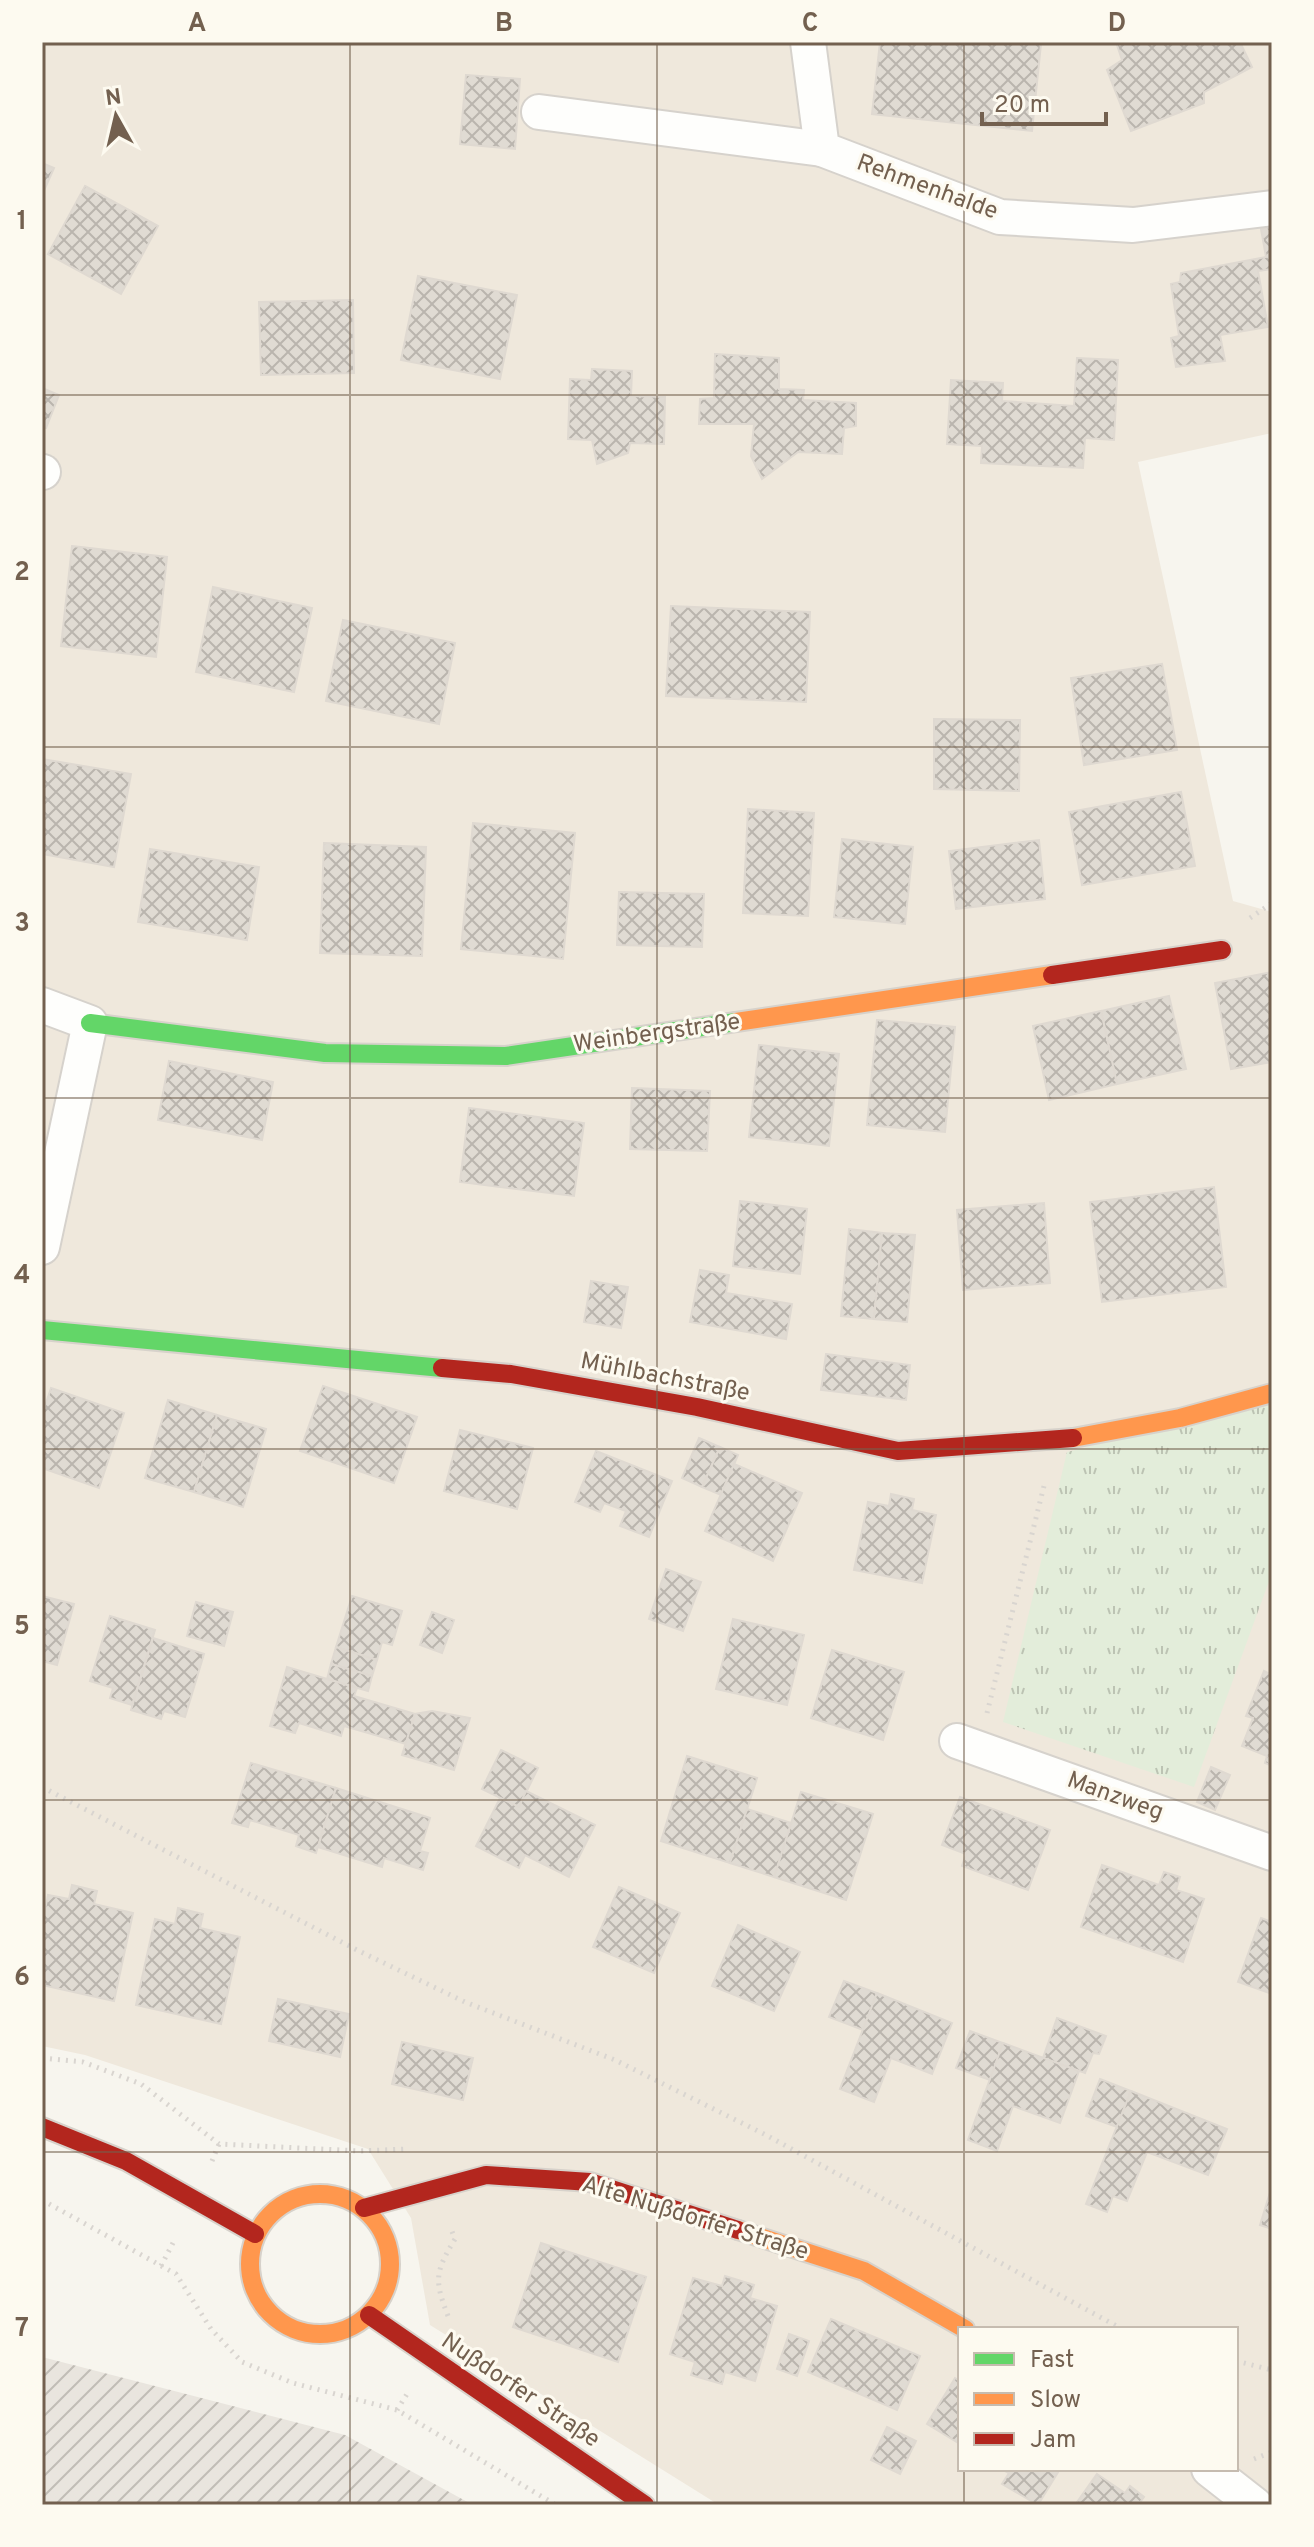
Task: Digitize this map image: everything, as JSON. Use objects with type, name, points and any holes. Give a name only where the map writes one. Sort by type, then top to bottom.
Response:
[{"type":"street","points":[[808,42],[822,149]]},
{"type":"street","name":"Rehmenhalde","points":[[539,112],[822,149],[1000,217],[1133,225],[1272,208]]},
{"type":"street","name":"Weinbergstraße","points":[[42,1005],[90,1023],[325,1053],[506,1056],[1222,950]]},
{"type":"street","points":[[42,1247],[90,1023]]},
{"type":"street","name":"Mühlbachstraße","points":[[42,1330],[511,1374],[697,1407],[898,1451],[1055,1441],[1180,1418],[1272,1393]]},
{"type":"street","name":"Manzweg","points":[[968,1745],[1272,1853]]},
{"type":"street","points":[[42,2127],[126,2161],[255,2234]]},
{"type":"street","name":"Alte Nußdorfer Straße","points":[[364,2208],[486,2175],[590,2182],[864,2271],[962,2327]]},
{"type":"street","points":[[303,2194],[336,2195],[364,2208],[383,2231],[391,2261],[385,2290],[369,2315],[342,2331],[311,2334],[281,2323],[258,2299],[249,2267],[255,2234],[275,2209],[303,2194]]},
{"type":"street","name":"Nußdorfer Straße","points":[[369,2315],[645,2505]]},
{"type":"street","points":[[1212,2471],[1255,2505]]},
{"type":"path","points":[[968,1745],[1055,1441]]},
{"type":"path","points":[[42,1787],[452,1995],[615,2060],[739,2121],[1118,2327]]},
{"type":"path","points":[[42,2058],[83,2062],[141,2084],[219,2144],[360,2151],[413,2149]]},
{"type":"path","points":[[42,2200],[176,2274],[211,2329],[242,2362],[293,2383],[397,2410],[556,2505]]},
{"type":"path","points":[[453,2328],[436,2286],[441,2263],[455,2239]]},
{"type":"path","points":[[1238,2362],[1272,2370]]},
{"type":"shaded area","points":[[42,42],[1272,42],[1272,433],[1138,462],[1233,901],[1272,912],[1272,2505],[719,2505],[430,2325],[411,2218],[368,2149],[85,2055],[42,2046]]},
{"type":"shaded area","points":[[42,2357],[345,2435],[473,2505],[42,2505]]},
{"type":"green space","points":[[1272,1402],[1272,1573],[1194,1787],[1003,1722],[1067,1452]]},
{"type":"building","points":[[880,42],[1041,44],[1032,131],[872,114]]},
{"type":"building","points":[[1116,42],[1240,42],[1252,67],[1204,92],[1204,103],[1131,131],[1107,70],[1122,60]]},
{"type":"building","points":[[466,75],[520,79],[515,149],[460,144]]},
{"type":"building","points":[[42,163],[54,168],[42,195]]},
{"type":"building","points":[[85,186],[158,226],[121,294],[48,254]]},
{"type":"building","points":[[1272,227],[1272,269],[1258,271],[1268,327],[1220,335],[1225,361],[1176,367],[1171,338],[1179,336],[1171,284],[1180,282],[1181,273],[1266,257],[1261,229]]},
{"type":"building","points":[[418,276],[517,295],[500,379],[401,360]]},
{"type":"building","points":[[353,300],[354,373],[261,375],[259,302]]},
{"type":"building","points":[[715,354],[779,358],[779,389],[804,390],[803,400],[856,403],[856,426],[844,428],[842,454],[798,452],[762,479],[751,456],[754,424],[699,424],[700,399],[714,398]]},
{"type":"building","points":[[1077,358],[1118,360],[1114,440],[1085,438],[1083,468],[981,463],[982,446],[947,444],[951,380],[1003,383],[1002,401],[1074,406]]},
{"type":"building","points":[[592,369],[632,371],[631,396],[665,397],[664,444],[630,443],[628,453],[597,464],[592,440],[568,439],[570,379],[591,380]]},
{"type":"building","points":[[42,388],[59,395],[46,428],[42,427]]},
{"type":"building","points":[[72,546],[167,557],[156,657],[61,646]]},
{"type":"building","points":[[213,587],[312,608],[294,692],[196,672]]},
{"type":"building","points":[[671,606],[810,612],[806,702],[666,696]]},
{"type":"building","points":[[343,620],[455,643],[439,724],[326,701]]},
{"type":"building","points":[[1162,664],[1177,750],[1084,765],[1071,678]]},
{"type":"building","points":[[934,719],[1020,720],[1019,791],[934,789]]},
{"type":"building","points":[[42,759],[131,774],[114,867],[42,854]]},
{"type":"building","points":[[1181,792],[1195,866],[1082,885],[1069,812]]},
{"type":"building","points":[[748,809],[814,813],[808,916],[743,913]]},
{"type":"building","points":[[473,823],[575,833],[563,959],[461,949]]},
{"type":"building","points":[[842,839],[913,847],[905,924],[834,917]]},
{"type":"building","points":[[1039,840],[1045,899],[956,909],[949,851]]},
{"type":"building","points":[[324,843],[426,847],[422,956],[320,953]]},
{"type":"building","points":[[150,849],[259,867],[247,940],[138,922]]},
{"type":"building","points":[[619,892],[704,894],[702,947],[617,945]]},
{"type":"building","points":[[1272,972],[1272,1062],[1231,1069],[1215,983]]},
{"type":"building","points":[[1169,996],[1186,1069],[1117,1084],[1101,1011]]},
{"type":"building","points":[[1101,1011],[1117,1084],[1049,1100],[1033,1026]]},
{"type":"building","points":[[877,1020],[955,1027],[945,1132],[867,1125]]},
{"type":"building","points":[[759,1045],[839,1054],[829,1146],[749,1137]]},
{"type":"building","points":[[169,1061],[273,1082],[262,1140],[158,1120]]},
{"type":"building","points":[[632,1088],[710,1091],[707,1151],[630,1149]]},
{"type":"building","points":[[469,1108],[584,1123],[574,1196],[460,1182]]},
{"type":"building","points":[[1214,1187],[1226,1287],[1102,1302],[1090,1202]]},
{"type":"building","points":[[740,1201],[807,1209],[800,1274],[733,1266]]},
{"type":"building","points":[[1044,1203],[1050,1283],[963,1290],[957,1210]]},
{"type":"building","points":[[849,1229],[882,1233],[874,1319],[841,1316]]},
{"type":"building","points":[[882,1233],[915,1235],[907,1322],[874,1319]]},
{"type":"building","points":[[700,1270],[729,1275],[726,1293],[792,1304],[786,1339],[690,1322]]},
{"type":"building","points":[[591,1281],[628,1287],[621,1328],[584,1322]]},
{"type":"building","points":[[826,1354],[910,1365],[906,1400],[821,1390]]},
{"type":"building","points":[[323,1386],[417,1417],[394,1483],[300,1451]]},
{"type":"building","points":[[51,1388],[124,1413],[99,1488],[42,1468],[42,1415]]},
{"type":"building","points":[[168,1400],[217,1415],[194,1492],[145,1478]]},
{"type":"building","points":[[217,1415],[266,1429],[243,1507],[194,1492]]},
{"type":"building","points":[[460,1430],[533,1448],[517,1509],[444,1491]]},
{"type":"building","points":[[699,1438],[720,1447],[702,1487],[682,1478]]},
{"type":"building","points":[[720,1447],[738,1455],[721,1495],[702,1487]]},
{"type":"building","points":[[596,1451],[672,1481],[649,1537],[620,1526],[626,1511],[604,1503],[600,1512],[575,1502]]},
{"type":"building","points":[[734,1464],[802,1493],[773,1561],[705,1531]]},
{"type":"building","points":[[891,1494],[914,1499],[912,1510],[936,1515],[922,1583],[854,1570],[868,1502],[889,1506]]},
{"type":"building","points":[[666,1569],[701,1582],[683,1631],[649,1619]]},
{"type":"building","points":[[42,1596],[74,1604],[57,1665],[42,1661]]},
{"type":"building","points":[[352,1596],[402,1611],[392,1645],[382,1642],[377,1660],[336,1647]]},
{"type":"building","points":[[196,1602],[233,1612],[224,1646],[187,1636]]},
{"type":"building","points":[[432,1612],[454,1620],[442,1653],[420,1645]]},
{"type":"building","points":[[110,1616],[155,1630],[132,1705],[110,1698],[113,1688],[90,1681]]},
{"type":"building","points":[[733,1619],[804,1635],[787,1705],[716,1689]]},
{"type":"building","points":[[153,1638],[204,1654],[185,1717],[164,1711],[161,1719],[131,1710]]},
{"type":"building","points":[[336,1647],[377,1660],[372,1676],[331,1664]]},
{"type":"building","points":[[832,1650],[904,1672],[883,1740],[811,1718]]},
{"type":"building","points":[[331,1664],[372,1676],[368,1691],[327,1679]]},
{"type":"building","points":[[287,1667],[357,1688],[354,1696],[415,1714],[406,1744],[344,1726],[341,1736],[299,1723],[295,1733],[270,1726]]},
{"type":"building","points":[[1264,1671],[1272,1675],[1272,1766],[1265,1763],[1267,1756],[1242,1746],[1253,1718],[1246,1716]]},
{"type":"building","points":[[432,1711],[470,1718],[454,1770],[402,1755],[415,1714]]},
{"type":"building","points":[[501,1750],[538,1768],[519,1807],[482,1789]]},
{"type":"building","points":[[687,1756],[757,1778],[730,1863],[661,1841]]},
{"type":"building","points":[[251,1763],[336,1788],[316,1853],[296,1846],[299,1835],[250,1820],[248,1827],[232,1823]]},
{"type":"building","points":[[1211,1767],[1230,1775],[1215,1810],[1197,1802]]},
{"type":"building","points":[[336,1788],[430,1818],[420,1851],[428,1853],[423,1870],[384,1858],[382,1867],[318,1847]]},
{"type":"building","points":[[526,1791],[595,1825],[569,1877],[525,1855],[519,1868],[476,1846],[500,1798],[519,1807]]},
{"type":"building","points":[[801,1792],[873,1814],[846,1900],[774,1877]]},
{"type":"building","points":[[960,1797],[1050,1830],[1028,1890],[962,1866],[966,1854],[942,1845]]},
{"type":"building","points":[[747,1809],[791,1823],[774,1877],[730,1863]]},
{"type":"building","points":[[1102,1865],[1159,1885],[1164,1872],[1180,1877],[1176,1890],[1204,1899],[1183,1962],[1081,1927]]},
{"type":"building","points":[[72,1885],[97,1891],[94,1904],[133,1913],[114,2001],[42,1985],[42,1924],[48,1895],[69,1899]]},
{"type":"building","points":[[619,1887],[680,1913],[654,1973],[593,1947]]},
{"type":"building","points":[[178,1908],[203,1914],[200,1928],[240,1937],[221,2024],[136,2005],[155,1919],[175,1924]]},
{"type":"building","points":[[1261,1918],[1272,1922],[1272,1994],[1238,1982]]},
{"type":"building","points":[[738,1925],[800,1952],[774,2011],[712,1986]]},
{"type":"building","points":[[844,1981],[877,1993],[863,2030],[829,2017]]},
{"type":"building","points":[[877,1993],[952,2023],[932,2074],[891,2058],[874,2102],[840,2089]]},
{"type":"building","points":[[278,1999],[349,2014],[340,2057],[269,2041]]},
{"type":"building","points":[[1057,2018],[1106,2036],[1099,2054],[1093,2053],[1085,2073],[1043,2058]]},
{"type":"building","points":[[970,2031],[1003,2043],[990,2080],[956,2068]]},
{"type":"building","points":[[402,2042],[473,2058],[463,2100],[392,2084]]},
{"type":"building","points":[[1003,2043],[1079,2071],[1060,2123],[1013,2106],[997,2151],[968,2140]]},
{"type":"building","points":[[1100,2079],[1131,2091],[1117,2127],[1086,2116]]},
{"type":"building","points":[[1131,2091],[1227,2129],[1208,2175],[1147,2152],[1127,2201],[1113,2196],[1107,2212],[1086,2204]]},
{"type":"building","points":[[1272,2186],[1272,2229],[1260,2225]]},
{"type":"building","points":[[541,2243],[646,2277],[618,2362],[513,2327]]},
{"type":"building","points":[[725,2276],[754,2285],[750,2298],[777,2306],[755,2381],[725,2372],[722,2384],[691,2375],[695,2362],[670,2354],[693,2278],[722,2286]]},
{"type":"building","points":[[831,2319],[920,2356],[897,2410],[808,2372]]},
{"type":"building","points":[[789,2334],[809,2341],[797,2376],[777,2369]]},
{"type":"building","points":[[955,2378],[958,2380],[958,2443],[927,2424]]},
{"type":"building","points":[[887,2427],[916,2441],[900,2474],[871,2460]]},
{"type":"building","points":[[1005,2471],[1059,2471],[1038,2505],[1002,2484],[1009,2473]]},
{"type":"building","points":[[1097,2474],[1125,2493],[1130,2486],[1144,2497],[1138,2505],[1075,2505]]},
{"type":"traffic: fast","points":[[90,1023],[325,1053],[506,1056],[736,1022]]},
{"type":"traffic: fast","points":[[42,1330],[442,1368]]},
{"type":"traffic: slow","points":[[736,1022],[1052,975]]},
{"type":"traffic: slow","points":[[1073,1438],[1180,1418],[1272,1393]]},
{"type":"traffic: slow","points":[[320,2194],[347,2199],[369,2215],[385,2237],[390,2264],[385,2291],[369,2313],[347,2329],[320,2334],[293,2329],[271,2313],[255,2291],[250,2264],[255,2237],[271,2215],[293,2199],[320,2194]]},
{"type":"traffic: slow","points":[[738,2230],[864,2271],[962,2327]]},
{"type":"traffic: jam","points":[[1052,975],[1222,950]]},
{"type":"traffic: jam","points":[[442,1368],[511,1374],[697,1407],[898,1451],[1073,1438]]},
{"type":"traffic: jam","points":[[42,2127],[126,2161],[255,2234]]},
{"type":"traffic: jam","points":[[364,2208],[486,2175],[590,2182],[738,2230]]},
{"type":"traffic: jam","points":[[369,2315],[645,2505]]}]
